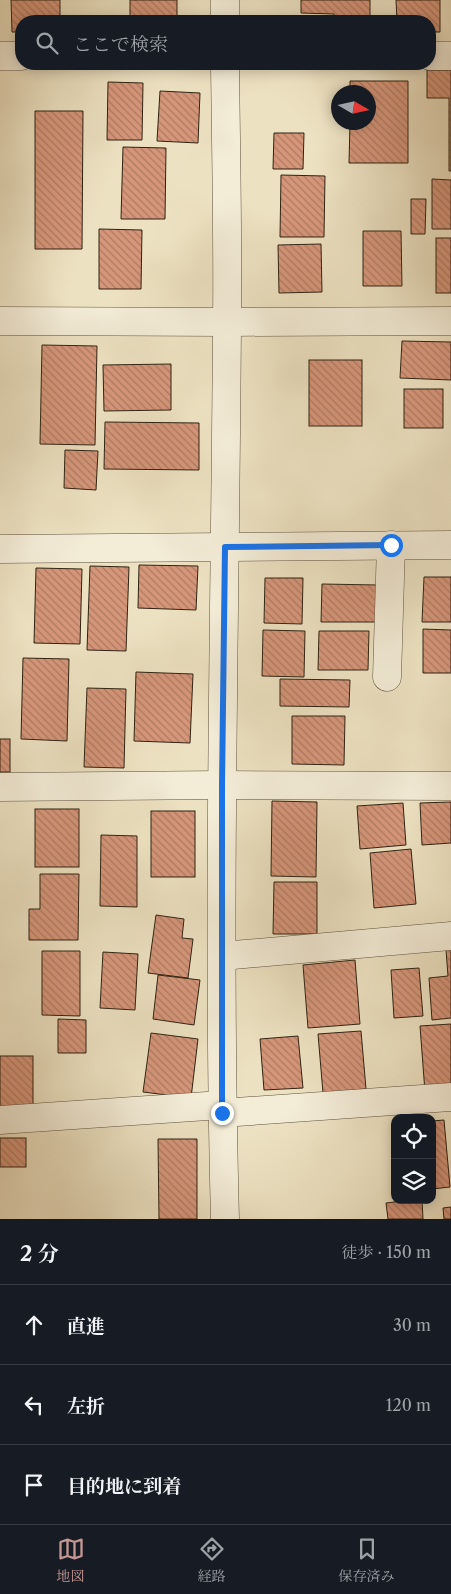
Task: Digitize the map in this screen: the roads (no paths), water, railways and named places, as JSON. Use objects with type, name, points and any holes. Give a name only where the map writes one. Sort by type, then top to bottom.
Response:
[{"type":"street","points":[[225,0],[225,15]]},
{"type":"street","points":[[0,56],[15,56]]},
{"type":"street","points":[[436,56],[451,56]]},
{"type":"street","points":[[225,70],[227,322],[222,785],[222,1109],[225,1219]]},
{"type":"street","points":[[0,321],[451,321]]},
{"type":"street","points":[[387,677],[391,545]]},
{"type":"street","points":[[0,549],[451,545]]},
{"type":"street","points":[[0,787],[222,785],[451,786]]},
{"type":"street","points":[[222,956],[451,936]]},
{"type":"street","points":[[0,1120],[451,1096]]}]
